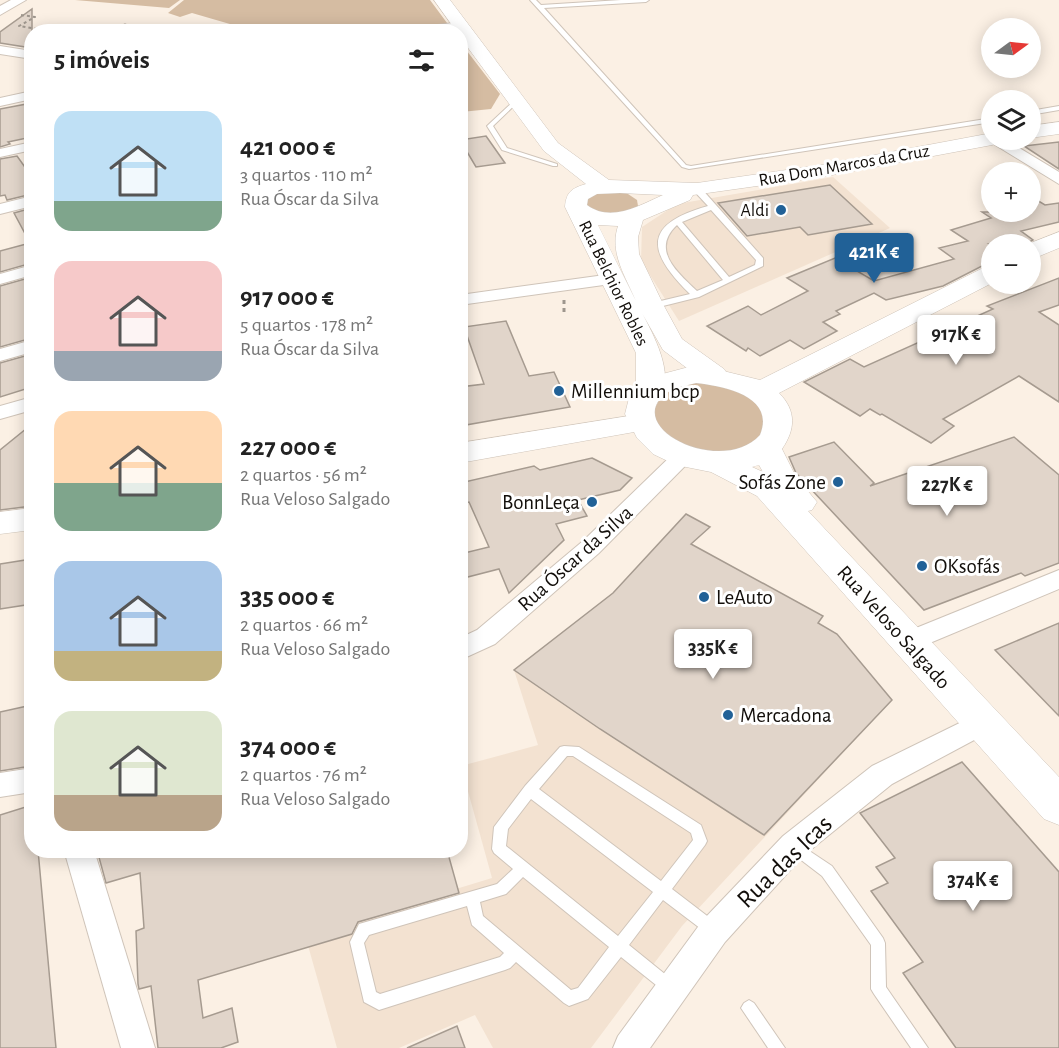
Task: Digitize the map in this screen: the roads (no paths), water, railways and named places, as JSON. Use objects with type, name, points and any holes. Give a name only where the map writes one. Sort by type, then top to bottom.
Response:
[{"type":"main road","name":"Rua Belchior Robles","points":[[442,0],[460,24]]},
{"type":"main road","name":"Rua Belchior Robles","points":[[468,35],[517,100],[553,156],[649,353],[650,391]]},
{"type":"main road","points":[[1041,130],[1059,128]]},
{"type":"main road","name":"Rua Dom Marcos da Cruz","points":[[603,186],[697,189],[832,169],[981,141]]},
{"type":"main road","name":"Rua Belchior Robles","points":[[553,156],[603,186]]},
{"type":"main road","points":[[577,207],[583,191],[603,186]]},
{"type":"main road","points":[[627,188],[640,195],[645,205],[637,214]]},
{"type":"main road","name":"Rua Dom Marcos da Cruz","points":[[577,207],[603,220],[637,214],[697,189]]},
{"type":"main road","name":"Rua Belchior Robles","points":[[637,214],[626,237],[627,254],[651,306],[672,344],[714,375]]},
{"type":"main road","points":[[1041,248],[1059,239]]},
{"type":"main road","points":[[759,392],[981,279]]},
{"type":"main road","points":[[714,375],[746,384],[759,392],[771,401],[779,413],[779,426],[775,438],[766,448],[745,459],[718,463],[681,457],[663,448],[649,436],[641,423],[639,412],[642,401],[650,391],[677,377],[714,375]]},
{"type":"main road","points":[[468,452],[641,423]]},
{"type":"main road","name":"Rua Veloso Salgado","points":[[766,448],[784,483],[1059,776]]},
{"type":"main road","name":"Rua Veloso Salgado","points":[[718,463],[768,488],[1059,806]]},
{"type":"main road","points":[[0,524],[24,520]]},
{"type":"street","points":[[0,11],[24,7]]},
{"type":"street","points":[[0,50],[24,54]]},
{"type":"street","points":[[0,102],[24,97]]},
{"type":"street","points":[[0,153],[24,148]]},
{"type":"street","points":[[1013,150],[1059,179]]},
{"type":"street","points":[[0,209],[24,203]]},
{"type":"street","points":[[0,279],[24,272]]},
{"type":"street","points":[[468,299],[612,279]]},
{"type":"street","points":[[0,356],[24,348]]},
{"type":"street","points":[[0,413],[24,406]]},
{"type":"street","name":"Rua Óscar da Silva","points":[[468,646],[486,636],[591,547],[681,457]]},
{"type":"street","points":[[925,635],[1059,579]]},
{"type":"street","name":"Rua das Icas","points":[[630,1048],[714,931],[793,846],[882,775],[982,723]]},
{"type":"street","points":[[0,785],[24,781]]},
{"type":"street","points":[[81,858],[138,1048]]},
{"type":"lane","points":[[533,0],[684,166],[691,168],[981,122]]},
{"type":"lane","points":[[539,7],[646,0]]},
{"type":"lane","points":[[517,100],[490,126],[504,149],[553,156]]},
{"type":"lane","points":[[1041,111],[1059,108]]},
{"type":"lane","points":[[651,306],[696,295],[759,266],[760,260],[697,189]]},
{"type":"lane","points":[[696,295],[665,260],[662,245],[665,232],[676,220],[713,207]]},
{"type":"lane","points":[[676,220],[728,281]]},
{"type":"lane","points":[[472,898],[477,920],[569,998],[583,994],[619,946],[700,842],[696,829],[575,751],[564,752],[501,827],[499,849],[523,868],[619,946],[672,989]]},
{"type":"lane","points":[[530,790],[714,931]]},
{"type":"lane","points":[[793,846],[827,871],[878,943],[879,989],[920,1048]]},
{"type":"lane","points":[[515,952],[505,963],[379,1002],[369,997],[357,942],[363,929],[501,889],[523,868]]},
{"type":"lane","points":[[749,1008],[777,1048]]},
{"type":"place","name":"Aldi","points":[[781,210]]},
{"type":"place","name":"Millennium bcp","points":[[559,391]]},
{"type":"place","name":"Sofás Zone","points":[[838,482]]},
{"type":"place","name":"BonnLeça","points":[[592,502]]},
{"type":"place","name":"OKsofás","points":[[922,566]]},
{"type":"place","name":"LeAuto","points":[[704,597]]},
{"type":"place","name":"Mercadona","points":[[728,715]]}]
